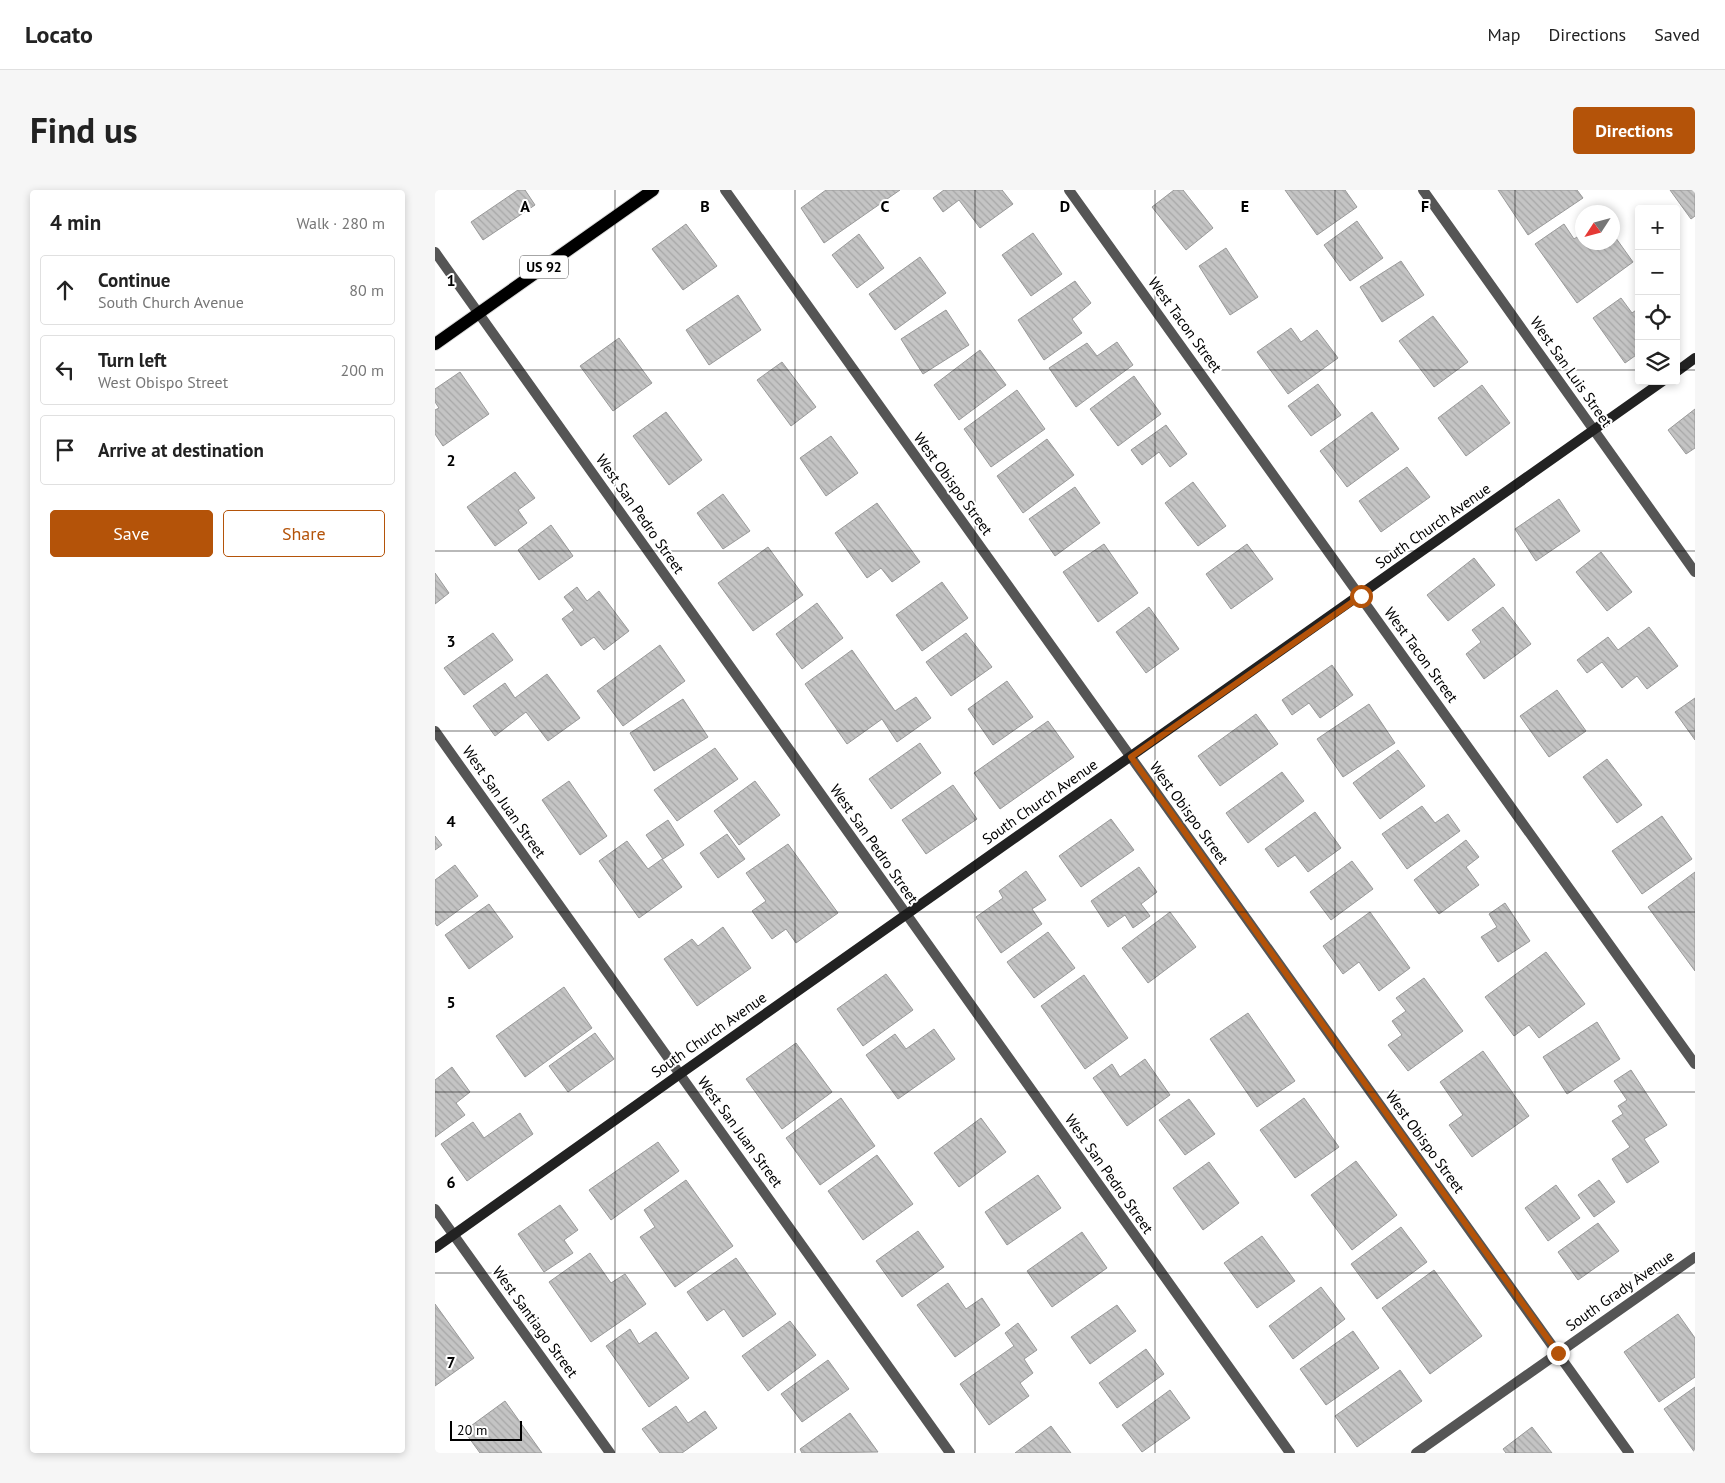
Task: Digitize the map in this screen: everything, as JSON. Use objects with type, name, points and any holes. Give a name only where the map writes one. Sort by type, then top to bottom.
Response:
[{"type":"main road","name":"US 92","points":[[435,344],[653,190]]},
{"type":"street","name":"West Obispo Street","points":[[725,190],[1629,1453]]},
{"type":"street","name":"West Tacon Street","points":[[1069,190],[1695,1064]]},
{"type":"street","name":"West San Luis Street","points":[[1423,190],[1695,572]]},
{"type":"street","name":"West San Pedro Street","points":[[435,252],[1290,1453]]},
{"type":"street","points":[[1680,369],[1695,358]]},
{"type":"street","name":"South Church Avenue","points":[[435,1248],[1657,385]]},
{"type":"street","name":"West San Juan Street","points":[[435,730],[950,1453]]},
{"type":"street","name":"West Santiago Street","points":[[435,1209],[609,1453]]},
{"type":"street","name":"South Grady Avenue","points":[[1416,1453],[1695,1257]]},
{"type":"building","points":[[518,190],[525,190],[535,205],[483,240],[471,222]]},
{"type":"building","points":[[826,190],[900,190],[824,243],[801,208]]},
{"type":"building","points":[[944,190],[1002,190],[1013,204],[980,228],[959,200],[943,212],[933,198]]},
{"type":"building","points":[[1174,190],[1183,190],[1213,228],[1186,250],[1152,207]]},
{"type":"building","points":[[1285,190],[1345,190],[1357,207],[1317,235]]},
{"type":"building","points":[[1498,190],[1577,190],[1583,198],[1528,235]]},
{"type":"building","points":[[1670,190],[1695,190],[1695,216],[1691,219]]},
{"type":"building","points":[[1357,221],[1383,258],[1350,281],[1324,245]]},
{"type":"building","points":[[686,224],[717,266],[683,290],[652,249]]},
{"type":"building","points":[[1564,224],[1575,238],[1575,250],[1620,250],[1620,244],[1633,262],[1577,303],[1535,244]]},
{"type":"building","points":[[1033,233],[1062,274],[1031,296],[1002,255]]},
{"type":"building","points":[[859,234],[884,268],[857,288],[832,255]]},
{"type":"building","points":[[1226,248],[1258,297],[1230,315],[1199,266]]},
{"type":"building","points":[[920,257],[946,293],[895,330],[869,294]]},
{"type":"building","points":[[1401,261],[1424,295],[1382,322],[1360,287]]},
{"type":"building","points":[[1075,281],[1091,303],[1072,319],[1082,333],[1044,360],[1018,320]]},
{"type":"building","points":[[738,295],[761,330],[709,365],[686,330]]},
{"type":"building","points":[[1621,298],[1632,313],[1635,311],[1635,356],[1625,363],[1593,318]]},
{"type":"building","points":[[946,310],[969,345],[923,374],[901,339]]},
{"type":"building","points":[[1433,316],[1468,362],[1434,387],[1399,341]]},
{"type":"building","points":[[1291,328],[1301,342],[1317,330],[1338,358],[1288,394],[1257,352]]},
{"type":"building","points":[[619,338],[652,383],[613,411],[580,366]]},
{"type":"building","points":[[1117,342],[1133,365],[1076,407],[1049,368],[1087,343],[1097,356]]},
{"type":"building","points":[[980,350],[1006,385],[959,420],[934,385]]},
{"type":"building","points":[[782,362],[816,407],[791,426],[757,380]]},
{"type":"building","points":[[460,372],[489,414],[443,446],[435,434],[435,410],[439,408],[435,402],[435,389]]},
{"type":"building","points":[[1134,376],[1161,414],[1118,446],[1090,409]]},
{"type":"building","points":[[1318,384],[1341,415],[1311,436],[1288,406]]},
{"type":"building","points":[[1482,385],[1510,423],[1466,456],[1438,418]]},
{"type":"building","points":[[1017,390],[1045,429],[991,467],[964,429]]},
{"type":"building","points":[[1695,409],[1695,448],[1686,454],[1668,430]]},
{"type":"building","points":[[666,412],[702,460],[669,485],[633,436]]},
{"type":"building","points":[[1372,412],[1399,449],[1347,487],[1320,451]]},
{"type":"building","points":[[1166,425],[1187,454],[1170,467],[1159,452],[1142,465],[1131,450]]},
{"type":"building","points":[[831,436],[858,473],[826,496],[800,458]]},
{"type":"building","points":[[1047,439],[1074,475],[1023,513],[997,476]]},
{"type":"building","points":[[1407,467],[1430,497],[1381,532],[1359,501]]},
{"type":"building","points":[[515,472],[535,498],[518,510],[527,523],[495,546],[467,507]]},
{"type":"building","points":[[1193,482],[1226,526],[1198,546],[1165,503]]},
{"type":"building","points":[[1075,487],[1100,523],[1055,556],[1029,519]]},
{"type":"building","points":[[723,494],[750,531],[723,549],[697,513]]},
{"type":"building","points":[[1559,499],[1580,531],[1536,561],[1515,529]]},
{"type":"building","points":[[877,503],[920,562],[892,582],[881,568],[867,578],[835,533]]},
{"type":"building","points":[[551,525],[573,556],[539,580],[518,550]]},
{"type":"building","points":[[1104,544],[1138,593],[1098,622],[1063,572]]},
{"type":"building","points":[[1247,544],[1273,579],[1231,609],[1206,574]]},
{"type":"building","points":[[768,547],[803,595],[753,631],[718,583]]},
{"type":"building","points":[[1601,552],[1632,592],[1607,611],[1576,572]]},
{"type":"building","points":[[1474,558],[1495,585],[1448,621],[1427,595]]},
{"type":"building","points":[[435,573],[449,593],[435,604]]},
{"type":"building","points":[[942,582],[968,618],[922,651],[896,615]]},
{"type":"building","points":[[577,587],[587,601],[599,591],[629,631],[604,650],[594,637],[581,646],[562,619],[574,610],[564,597]]},
{"type":"building","points":[[817,603],[843,638],[802,669],[776,634]]},
{"type":"building","points":[[1149,607],[1179,649],[1146,673],[1116,632]]},
{"type":"building","points":[[1503,607],[1531,644],[1484,679],[1466,654],[1481,642],[1472,630]]},
{"type":"building","points":[[1649,627],[1678,666],[1647,689],[1637,676],[1622,688],[1602,662],[1587,673],[1577,660],[1608,637],[1618,650]]},
{"type":"building","points":[[493,633],[513,660],[464,695],[444,668]]},
{"type":"building","points":[[966,633],[992,667],[951,696],[926,662]]},
{"type":"building","points":[[660,645],[685,681],[623,726],[597,691]]},
{"type":"building","points":[[852,650],[895,711],[916,697],[931,718],[897,742],[882,719],[847,744],[805,684]]},
{"type":"building","points":[[1332,665],[1353,695],[1320,718],[1309,703],[1292,715],[1282,700]]},
{"type":"building","points":[[547,674],[580,718],[548,741],[526,712],[495,736],[473,706],[505,683],[515,698]]},
{"type":"building","points":[[1007,681],[1033,717],[993,745],[968,709]]},
{"type":"building","points":[[1557,690],[1586,731],[1549,757],[1520,716]]},
{"type":"building","points":[[1695,698],[1695,740],[1675,712]]},
{"type":"building","points":[[683,699],[708,737],[654,771],[630,733]]},
{"type":"building","points":[[1369,704],[1395,743],[1343,777],[1317,739]]},
{"type":"building","points":[[1256,714],[1278,744],[1220,786],[1198,756]]},
{"type":"building","points":[[1048,721],[1074,757],[1000,809],[974,773]]},
{"type":"building","points":[[920,743],[941,773],[891,809],[869,779]]},
{"type":"building","points":[[715,748],[738,779],[677,821],[654,790]]},
{"type":"building","points":[[1398,750],[1425,786],[1380,819],[1353,783]]},
{"type":"building","points":[[1607,759],[1642,805],[1617,823],[1583,777]]},
{"type":"building","points":[[1282,772],[1304,801],[1248,843],[1226,813]]},
{"type":"building","points":[[569,781],[607,836],[580,855],[542,800]]},
{"type":"building","points":[[755,781],[780,815],[739,845],[714,811]]},
{"type":"building","points":[[953,785],[977,819],[926,854],[902,820]]},
{"type":"building","points":[[1422,806],[1435,823],[1448,814],[1460,831],[1407,869],[1382,834]]},
{"type":"building","points":[[1315,812],[1341,848],[1308,872],[1295,855],[1278,867],[1265,849]]},
{"type":"building","points":[[1662,816],[1692,859],[1642,894],[1612,851]]},
{"type":"building","points":[[1111,819],[1134,850],[1081,887],[1059,856]]},
{"type":"building","points":[[668,820],[684,845],[663,859],[646,835]]},
{"type":"building","points":[[727,834],[745,859],[718,878],[700,853]]},
{"type":"building","points":[[435,836],[442,845],[435,850]]},
{"type":"building","points":[[1466,840],[1479,857],[1466,867],[1479,885],[1439,914],[1414,880]]},
{"type":"building","points":[[627,841],[648,869],[662,859],[682,887],[639,918],[599,861]]},
{"type":"building","points":[[788,844],[838,913],[796,943],[786,929],[772,939],[752,911],[766,901],[746,873]]},
{"type":"building","points":[[1352,861],[1373,889],[1331,920],[1310,892]]},
{"type":"building","points":[[455,865],[478,896],[437,926],[435,923],[435,880]]},
{"type":"building","points":[[1139,867],[1157,892],[1141,904],[1150,916],[1133,928],[1125,915],[1108,927],[1091,901]]},
{"type":"building","points":[[1026,871],[1046,900],[1032,909],[1042,924],[1001,953],[976,917],[1003,898],[999,891]]},
{"type":"building","points":[[1695,872],[1695,971],[1648,907]]},
{"type":"building","points":[[1505,903],[1530,941],[1498,962],[1481,937],[1497,927],[1489,914]]},
{"type":"building","points":[[489,904],[513,937],[469,969],[445,935]]},
{"type":"building","points":[[1170,912],[1196,947],[1148,983],[1122,948]]},
{"type":"building","points":[[1370,912],[1410,968],[1379,991],[1359,962],[1343,974],[1323,946]]},
{"type":"building","points":[[723,927],[751,968],[697,1006],[664,959],[692,939],[698,946]]},
{"type":"building","points":[[1048,932],[1075,968],[1034,998],[1007,962]]},
{"type":"building","points":[[1546,952],[1585,1004],[1539,1038],[1529,1025],[1514,1036],[1485,997]]},
{"type":"building","points":[[886,974],[913,1010],[863,1046],[837,1009]]},
{"type":"building","points":[[1084,975],[1128,1038],[1085,1069],[1041,1006]]},
{"type":"building","points":[[1424,978],[1463,1031],[1408,1071],[1388,1045],[1402,1035],[1392,1021],[1406,1011],[1396,998]]},
{"type":"building","points":[[564,987],[592,1028],[525,1077],[496,1036]]},
{"type":"building","points":[[1248,1013],[1295,1081],[1257,1107],[1210,1039]]},
{"type":"building","points":[[1597,1022],[1620,1059],[1567,1094],[1543,1057]]},
{"type":"building","points":[[934,1029],[955,1059],[898,1099],[866,1055],[895,1034],[906,1049]]},
{"type":"building","points":[[595,1033],[614,1059],[568,1092],[549,1066]]},
{"type":"building","points":[[796,1043],[832,1092],[782,1129],[746,1079]]},
{"type":"building","points":[[1483,1051],[1529,1116],[1472,1157],[1449,1125],[1463,1115],[1440,1082]]},
{"type":"building","points":[[1145,1059],[1170,1095],[1127,1126],[1093,1078],[1112,1064],[1120,1077]]},
{"type":"building","points":[[452,1067],[470,1092],[456,1103],[465,1115],[435,1137],[435,1080]]},
{"type":"building","points":[[1631,1070],[1667,1125],[1644,1139],[1659,1162],[1627,1183],[1612,1159],[1630,1147],[1612,1121],[1623,1114],[1618,1106],[1627,1100],[1614,1081]]},
{"type":"building","points":[[841,1098],[875,1146],[820,1185],[786,1138]]},
{"type":"building","points":[[1304,1098],[1339,1147],[1295,1178],[1260,1130]]},
{"type":"building","points":[[1189,1099],[1215,1134],[1185,1155],[1159,1120]]},
{"type":"building","points":[[520,1113],[533,1134],[467,1181],[441,1144],[473,1122],[484,1138]]},
{"type":"building","points":[[981,1118],[1006,1152],[959,1187],[934,1153]]},
{"type":"building","points":[[658,1142],[679,1171],[611,1220],[589,1190]]},
{"type":"building","points":[[877,1155],[913,1204],[863,1240],[828,1191]]},
{"type":"building","points":[[1356,1161],[1397,1215],[1352,1250],[1311,1195]]},
{"type":"building","points":[[1209,1162],[1239,1203],[1203,1230],[1173,1188]]},
{"type":"building","points":[[1038,1175],[1061,1208],[1007,1245],[985,1212]]},
{"type":"building","points":[[686,1180],[733,1246],[675,1287],[640,1237],[655,1227],[644,1210]]},
{"type":"building","points":[[1599,1180],[1615,1202],[1594,1217],[1578,1195]]},
{"type":"building","points":[[1556,1185],[1580,1218],[1548,1241],[1525,1208]]},
{"type":"building","points":[[560,1205],[578,1230],[564,1240],[573,1253],[544,1272],[518,1234]]},
{"type":"building","points":[[1598,1223],[1619,1251],[1578,1280],[1558,1252]]},
{"type":"building","points":[[1401,1227],[1427,1262],[1377,1299],[1351,1264]]},
{"type":"building","points":[[918,1231],[944,1267],[902,1297],[876,1261]]},
{"type":"building","points":[[1082,1232],[1107,1268],[1052,1307],[1027,1271]]},
{"type":"building","points":[[1262,1236],[1295,1281],[1257,1308],[1224,1263]]},
{"type":"building","points":[[590,1253],[611,1283],[625,1274],[646,1304],[591,1342],[549,1282]]},
{"type":"building","points":[[736,1258],[776,1314],[743,1337],[724,1309],[707,1321],[687,1292]]},
{"type":"building","points":[[1434,1270],[1482,1336],[1430,1374],[1382,1308]]},
{"type":"building","points":[[948,1283],[966,1309],[982,1298],[1000,1325],[955,1357],[917,1305]]},
{"type":"building","points":[[1321,1287],[1345,1319],[1293,1359],[1269,1326]]},
{"type":"building","points":[[435,1304],[474,1358],[435,1386]]},
{"type":"building","points":[[1117,1305],[1136,1331],[1090,1364],[1071,1337]]},
{"type":"building","points":[[1678,1314],[1695,1338],[1695,1377],[1659,1402],[1624,1352]]},
{"type":"building","points":[[790,1321],[816,1355],[768,1391],[742,1356]]},
{"type":"building","points":[[1018,1323],[1037,1350],[1024,1359],[1033,1373],[1020,1383],[1029,1396],[989,1425],[960,1384],[1014,1346],[1005,1333]]},
{"type":"building","points":[[630,1329],[639,1344],[656,1332],[689,1378],[649,1407],[606,1346]]},
{"type":"building","points":[[1353,1331],[1379,1368],[1326,1405],[1300,1369]]},
{"type":"building","points":[[1146,1349],[1164,1374],[1117,1408],[1099,1383]]},
{"type":"building","points":[[828,1360],[849,1389],[802,1422],[781,1394]]},
{"type":"building","points":[[1400,1370],[1422,1401],[1357,1447],[1335,1416]]},
{"type":"building","points":[[1695,1387],[1695,1453],[1664,1409]]},
{"type":"building","points":[[1170,1390],[1190,1418],[1142,1452],[1122,1425]]},
{"type":"building","points":[[505,1401],[542,1453],[480,1453],[464,1431]]},
{"type":"building","points":[[676,1406],[688,1423],[705,1411],[717,1428],[682,1453],[660,1453],[642,1429]]},
{"type":"building","points":[[850,1413],[878,1452],[802,1453],[800,1449]]},
{"type":"building","points":[[1051,1426],[1071,1453],[1015,1453]]},
{"type":"building","points":[[1532,1427],[1552,1453],[1506,1453],[1503,1449]]},
{"type":"route","points":[[1361,596],[1131,757],[1558,1353]]}]
